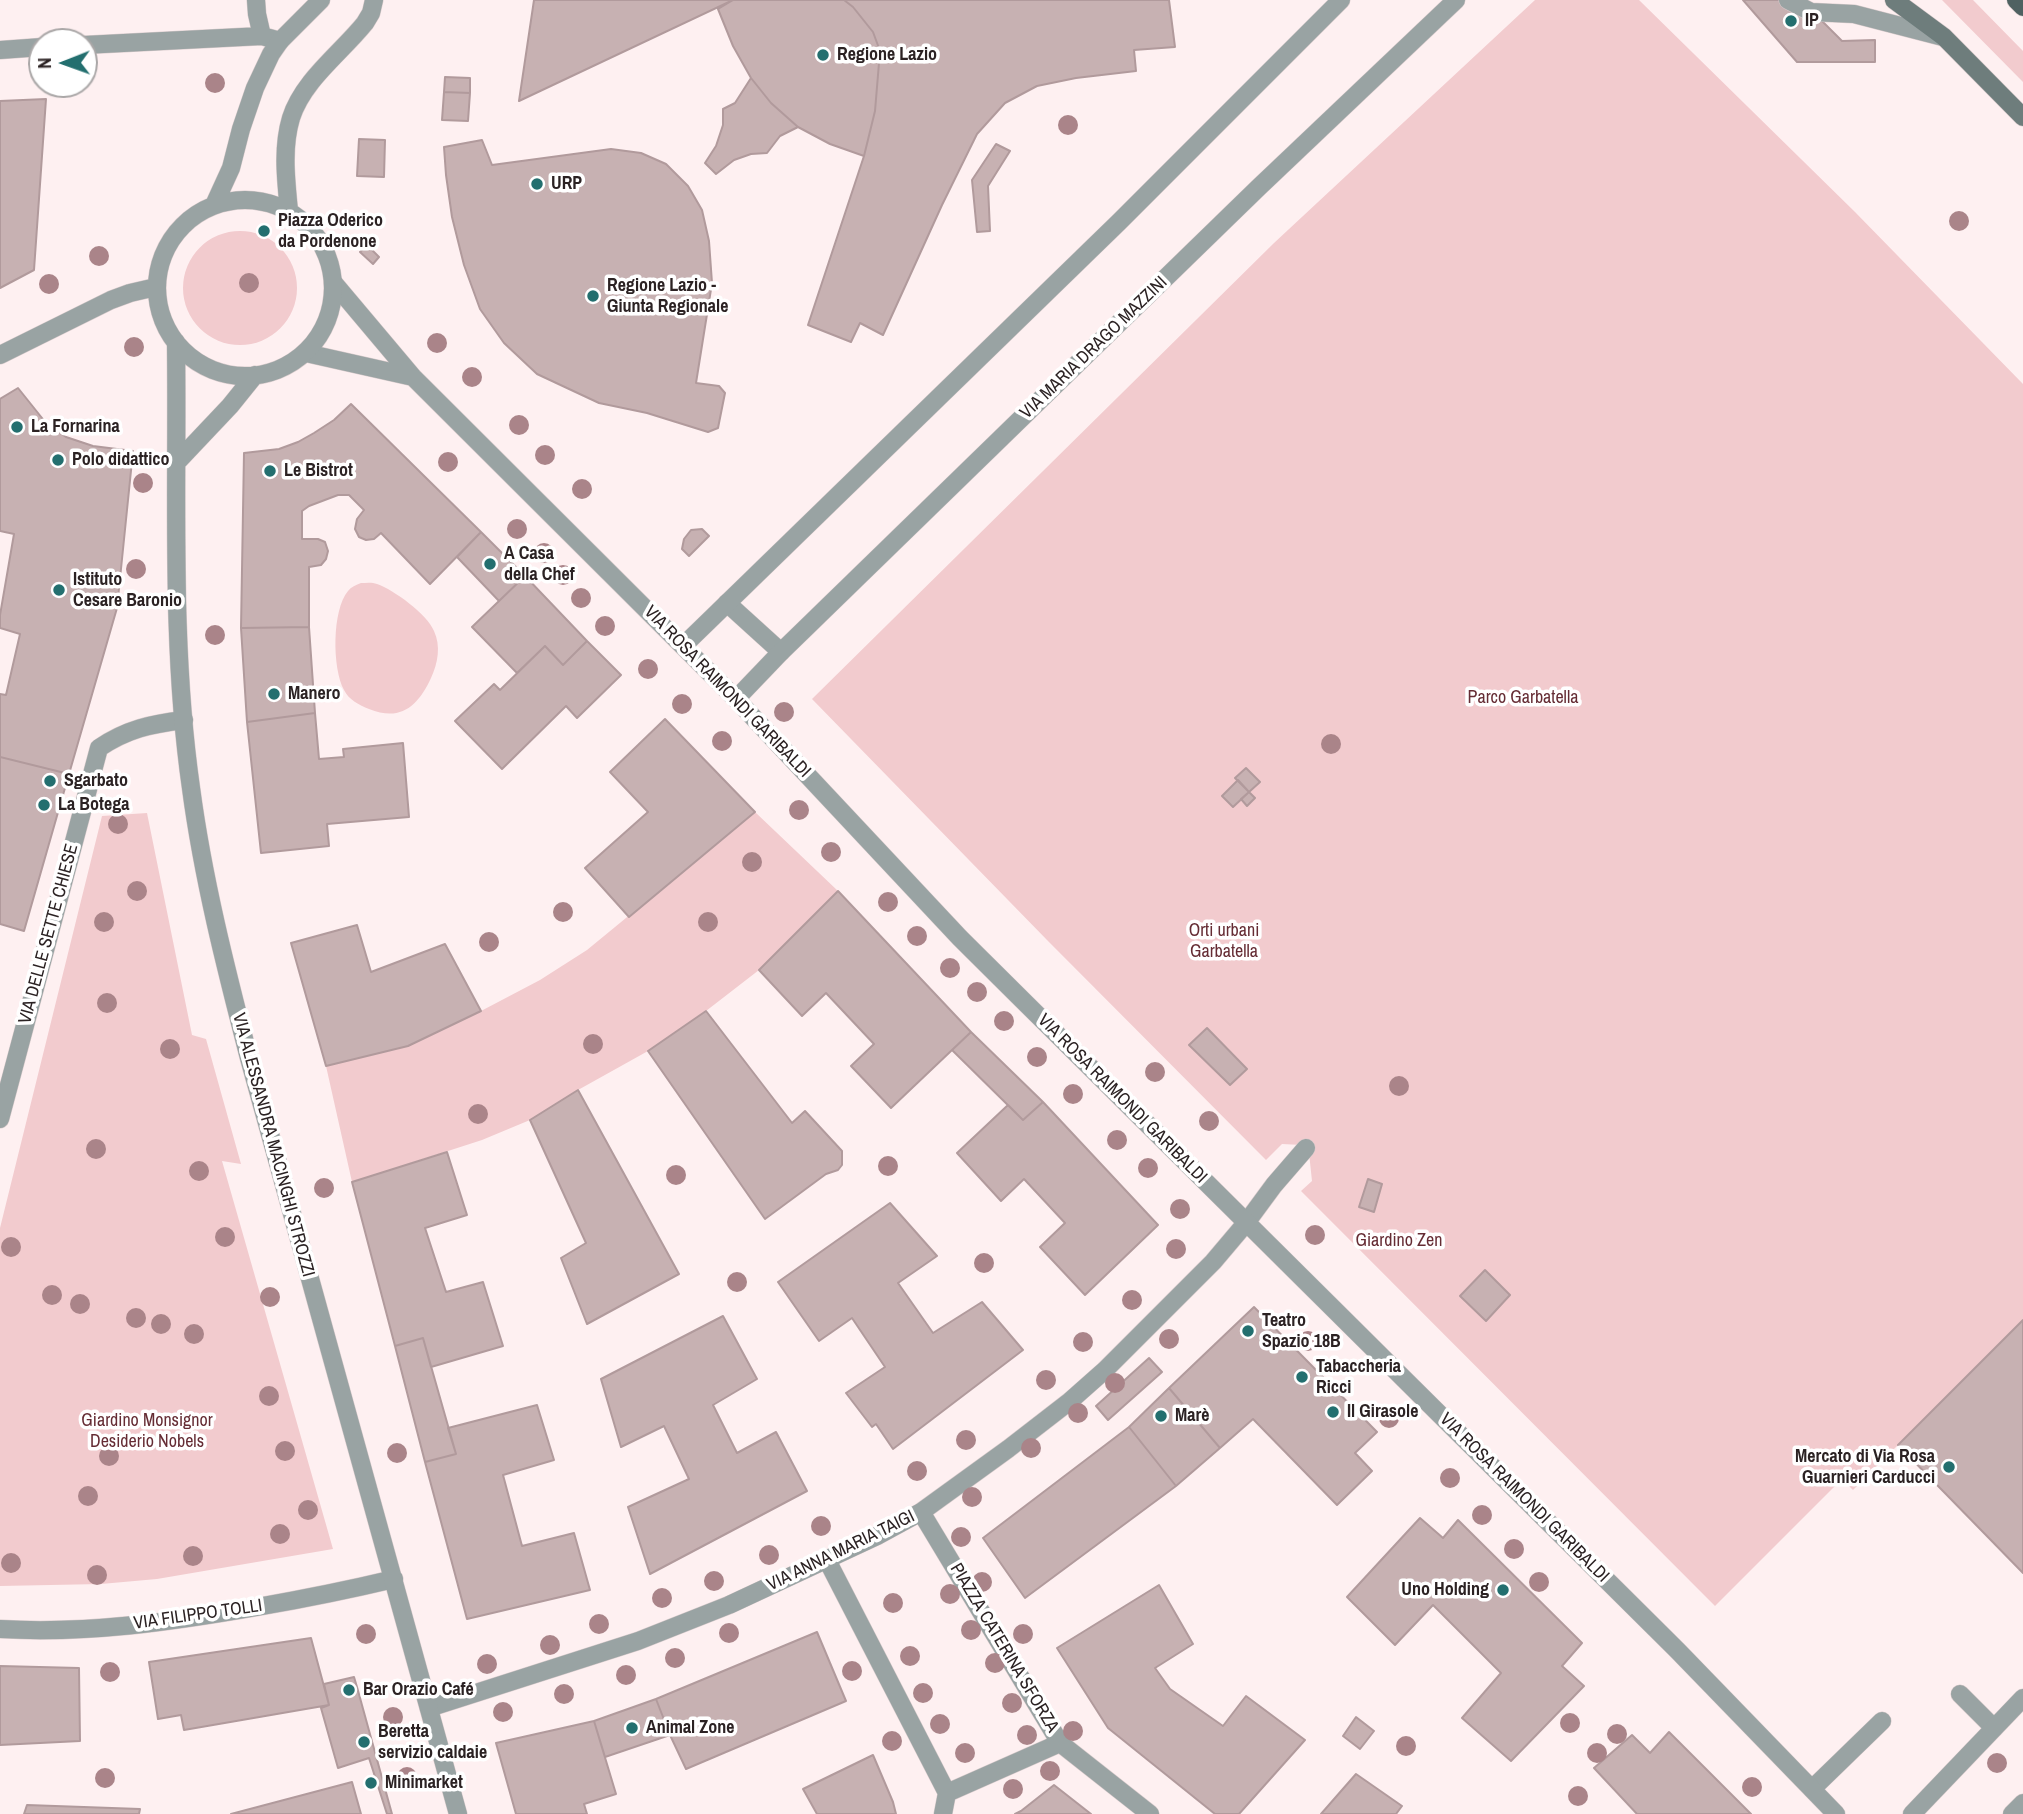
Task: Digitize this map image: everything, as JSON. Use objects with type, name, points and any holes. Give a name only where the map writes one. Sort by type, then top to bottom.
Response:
[{"type":"main road","points":[[1894,0],[1944,37],[2023,117]]},
{"type":"main road","points":[[2016,0],[2023,7]]},
{"type":"street","points":[[256,0],[262,36]]},
{"type":"street","points":[[215,204],[231,168],[255,88],[271,54],[280,41],[321,0]]},
{"type":"street","points":[[289,211],[285,168],[292,116],[312,83],[365,23],[374,0]]},
{"type":"street","points":[[683,646],[1119,222],[1341,0]]},
{"type":"street","name":"VIA MARIA DRAGO MAZZINI","points":[[736,699],[781,652],[1258,188],[1456,0]]},
{"type":"street","points":[[1787,0],[1811,12],[1854,14],[1944,37]]},
{"type":"street","points":[[98,44],[262,36],[280,41]]},
{"type":"street","points":[[0,50],[28,48]]},
{"type":"street","points":[[233,201],[265,203],[289,211],[322,247],[332,269],[333,282],[328,313],[316,340],[306,353],[284,366],[256,375],[221,373],[207,368],[193,359],[176,342],[164,320],[156,287],[160,263],[176,232],[200,209],[215,204],[233,201]]},
{"type":"street","points":[[333,282],[414,377]]},
{"type":"street","points":[[0,355],[111,300],[156,287]]},
{"type":"street","points":[[176,342],[178,461]]},
{"type":"street","points":[[306,353],[414,377]]},
{"type":"street","points":[[178,461],[256,375]]},
{"type":"street","name":"VIA ROSA RAIMONDI GARIBALDI","points":[[414,377],[736,699],[960,938],[1676,1650],[1836,1814]]},
{"type":"street","name":"VIA ALESSANDRA MACINGHI STROZZI","points":[[178,461],[178,585],[184,720],[191,788],[204,866],[233,997],[458,1814]]},
{"type":"street","points":[[727,603],[781,652]]},
{"type":"street","name":"VIA DELLE SETTE CHIESE","points":[[0,1119],[99,748],[115,737],[147,725],[184,720]]},
{"type":"street","name":"VIA ANNA MARIA TAIGI","points":[[429,1708],[638,1641],[729,1605],[877,1536],[921,1512],[1008,1448],[1096,1377],[1213,1262],[1306,1148]]},
{"type":"street","name":"PIAZZA CATERINA SFORZA","points":[[921,1512],[1060,1743],[947,1793]]},
{"type":"street","points":[[827,1560],[947,1793],[943,1814]]},
{"type":"street","name":"VIA FILIPPO TOLLI","points":[[0,1629],[85,1629],[177,1620],[331,1594],[394,1579]]},
{"type":"street","points":[[1961,1694],[1994,1728]]},
{"type":"street","points":[[1912,1814],[2023,1698]]},
{"type":"street","points":[[1812,1789],[1882,1721]]},
{"type":"street","points":[[1060,1743],[1150,1814]]},
{"type":"street","points":[[2012,1814],[2023,1803]]},
{"type":"green space","name":"Parco Garbatella","points":[[1535,0],[1639,0],[1855,212],[2023,384],[2023,1320],[1853,1490],[1842,1479],[1715,1606],[1301,1191],[1312,1181],[1309,1153],[1302,1145],[1282,1144],[1266,1160],[812,699],[1274,243]]},
{"type":"green space","points":[[1942,0],[1973,0],[2023,51],[2023,82]]},
{"type":"green space","points":[[240,231],[262,235],[272,240],[288,256],[293,266],[297,288],[293,310],[288,320],[272,336],[262,341],[240,345],[218,341],[208,336],[192,320],[187,310],[183,288],[187,266],[192,256],[208,240],[218,235]]},
{"type":"green space","points":[[361,583],[377,584],[401,597],[425,617],[436,637],[438,654],[431,678],[414,704],[399,712],[380,713],[358,704],[346,694],[340,680],[335,639],[339,611],[348,591]]},
{"type":"green space","points":[[755,812],[838,891],[759,970],[648,1051],[530,1120],[482,1140],[352,1182],[326,1066],[408,1046],[540,980],[587,950]]},
{"type":"green space","name":"Giardino Monsignor Desiderio Nobels","points":[[147,813],[192,1035],[206,1039],[241,1164],[222,1161],[333,1549],[157,1579],[101,1584],[0,1586],[0,1228],[102,816]]},
{"type":"building","points":[[534,0],[733,0],[519,101]]},
{"type":"building","points":[[733,0],[844,0],[853,7],[873,32],[880,51],[875,111],[864,156],[830,144],[798,127],[771,103],[751,78],[733,46],[718,9]]},
{"type":"building","points":[[844,0],[1169,0],[1175,47],[1134,50],[1136,71],[1037,86],[1005,103],[977,134],[883,335],[860,323],[851,342],[808,325],[864,156],[875,111],[880,51],[873,32]]},
{"type":"building","name":"IP","points":[[1743,0],[1801,0],[1842,41],[1875,40],[1875,62],[1797,62]]},
{"type":"building","points":[[445,77],[470,78],[470,93],[444,92]]},
{"type":"building","points":[[751,78],[771,103],[798,127],[780,136],[767,153],[751,154],[734,160],[716,174],[705,163],[716,146],[723,125],[723,109],[735,103]]},
{"type":"building","points":[[444,92],[470,93],[468,121],[442,120]]},
{"type":"building","points":[[46,99],[34,270],[0,288],[0,101]]},
{"type":"building","points":[[359,139],[385,140],[384,177],[357,176]]},
{"type":"building","name":"Regione Lazio - Giunta Regionale","points":[[482,140],[492,165],[611,149],[641,153],[666,164],[688,186],[702,210],[709,241],[712,283],[696,383],[719,386],[725,393],[718,428],[708,432],[647,413],[599,403],[537,374],[504,343],[480,309],[464,265],[452,217],[446,175],[444,147]]},
{"type":"building","points":[[996,144],[1010,151],[988,186],[990,231],[977,232],[972,180]]},
{"type":"building","points":[[367,245],[379,257],[373,264],[360,252]]},
{"type":"building","name":"Istituto Cesare Baronio","points":[[18,388],[46,423],[66,437],[93,446],[133,451],[117,608],[69,774],[0,757],[0,694],[6,695],[20,634],[0,628],[14,534],[0,531],[0,399]]},
{"type":"building","points":[[351,404],[481,532],[430,584],[381,533],[374,539],[359,537],[355,529],[357,519],[364,510],[349,495],[338,495],[309,506],[302,511],[302,539],[325,542],[328,551],[321,565],[309,567],[309,627],[241,628],[244,453],[279,449],[298,442],[334,420]]},
{"type":"building","points":[[702,529],[709,536],[689,556],[682,549],[684,539],[691,530]]},
{"type":"building","points":[[481,532],[525,576],[499,601],[457,557]]},
{"type":"building","points":[[525,576],[587,641],[563,665],[545,646],[517,673],[472,627]]},
{"type":"building","points":[[309,627],[315,713],[247,722],[241,628]]},
{"type":"building","points":[[587,641],[621,675],[577,718],[566,706],[502,769],[455,721],[494,684],[500,690],[545,646],[563,665]]},
{"type":"building","points":[[315,713],[319,759],[344,757],[343,749],[403,743],[409,817],[327,824],[329,846],[261,853],[247,722]]},
{"type":"building","points":[[665,719],[755,812],[629,917],[585,868],[648,812],[610,772]]},
{"type":"building","points":[[0,757],[69,774],[24,931],[0,924]]},
{"type":"building","points":[[1246,768],[1260,782],[1249,792],[1235,778]]},
{"type":"building","points":[[1238,780],[1249,792],[1233,807],[1222,796]]},
{"type":"building","points":[[1249,792],[1255,798],[1247,806],[1241,799]]},
{"type":"building","points":[[838,891],[971,1032],[891,1108],[851,1066],[874,1044],[826,993],[802,1016],[759,970]]},
{"type":"building","points":[[357,925],[371,972],[445,944],[481,1011],[408,1046],[326,1066],[291,943]]},
{"type":"building","points":[[706,1011],[792,1123],[805,1111],[842,1151],[842,1165],[838,1170],[826,1174],[765,1219],[648,1051]]},
{"type":"building","points":[[1207,1028],[1247,1069],[1230,1085],[1189,1045]]},
{"type":"building","points":[[971,1032],[1043,1102],[1023,1120],[952,1050]]},
{"type":"building","points":[[578,1090],[679,1274],[587,1324],[561,1258],[586,1243],[530,1120]]},
{"type":"building","points":[[1043,1102],[1158,1225],[1085,1295],[1040,1247],[1065,1223],[1024,1179],[1001,1201],[957,1153],[1008,1105],[1023,1120]]},
{"type":"building","points":[[447,1152],[467,1215],[425,1228],[446,1292],[483,1282],[503,1346],[431,1367],[423,1338],[395,1346],[352,1182]]},
{"type":"building","points":[[1368,1179],[1382,1184],[1374,1212],[1359,1207]]},
{"type":"building","points":[[890,1203],[937,1256],[898,1283],[933,1333],[982,1302],[1023,1350],[893,1449],[876,1424],[872,1427],[846,1393],[885,1367],[852,1318],[819,1341],[778,1282]]},
{"type":"building","points":[[1485,1270],[1510,1295],[1486,1321],[1460,1296]]},
{"type":"building","points":[[1254,1307],[1377,1432],[1355,1453],[1372,1471],[1337,1505],[1253,1419],[1220,1448],[1169,1388]]},
{"type":"building","points":[[723,1316],[757,1379],[713,1405],[737,1453],[776,1432],[807,1491],[650,1574],[628,1507],[689,1479],[664,1426],[621,1447],[601,1379]]},
{"type":"building","points":[[2023,1320],[2023,1573],[1898,1445]]},
{"type":"building","points":[[423,1338],[456,1454],[425,1462],[395,1346]]},
{"type":"building","points":[[1149,1358],[1162,1372],[1108,1420],[1096,1406]]},
{"type":"building","points":[[1169,1388],[1220,1448],[1176,1486],[1129,1427]]},
{"type":"building","points":[[537,1405],[554,1460],[503,1475],[522,1546],[574,1533],[590,1590],[467,1619],[425,1462],[456,1454],[448,1428]]},
{"type":"building","points":[[1129,1427],[1176,1486],[1025,1598],[983,1538]]},
{"type":"building","points":[[1420,1518],[1443,1538],[1458,1520],[1582,1643],[1562,1666],[1584,1686],[1511,1761],[1462,1718],[1501,1673],[1433,1605],[1395,1645],[1347,1597]]},
{"type":"building","points":[[1159,1585],[1193,1644],[1155,1668],[1170,1689],[1223,1726],[1246,1696],[1305,1740],[1239,1814],[1215,1814],[1108,1728],[1057,1648]]},
{"type":"building","points":[[817,1632],[846,1701],[686,1769],[656,1699]]},
{"type":"building","points":[[311,1638],[329,1705],[184,1730],[181,1715],[158,1719],[149,1662]]},
{"type":"building","points":[[0,1666],[79,1668],[80,1741],[0,1745]]},
{"type":"building","points":[[354,1677],[392,1814],[387,1814],[369,1758],[338,1768],[321,1708],[329,1705],[324,1684]]},
{"type":"building","name":"Animal Zone","points":[[656,1699],[670,1735],[605,1757],[594,1721]]},
{"type":"building","points":[[1356,1717],[1374,1731],[1360,1749],[1343,1736]]},
{"type":"building","points":[[594,1721],[616,1794],[584,1804],[587,1814],[516,1814],[496,1743]]},
{"type":"building","points":[[1669,1732],[1751,1814],[1637,1814],[1594,1768],[1632,1735],[1650,1753]]},
{"type":"building","points":[[873,1755],[896,1814],[817,1814],[803,1789]]},
{"type":"building","points":[[1356,1774],[1402,1806],[1396,1814],[1321,1814]]},
{"type":"building","points":[[352,1782],[361,1814],[231,1814]]},
{"type":"building","points":[[1054,1785],[1091,1814],[1015,1814],[1021,1811]]},
{"type":"building","points":[[27,1805],[140,1809],[139,1814],[24,1814]]},
{"type":"place","name":"IP","points":[[1791,21]]},
{"type":"place","name":"Regione Lazio","points":[[823,55]]},
{"type":"place","name":"URP","points":[[537,184]]},
{"type":"place","name":"Piazza Oderico da Pordenone","points":[[264,231]]},
{"type":"place","name":"Regione Lazio - Giunta Regionale","points":[[593,296]]},
{"type":"place","name":"La Fornarina","points":[[17,427]]},
{"type":"place","name":"Polo didattico","points":[[58,460]]},
{"type":"place","name":"Le Bistrot","points":[[270,471]]},
{"type":"place","name":"A Casa della Chef","points":[[490,564]]},
{"type":"place","name":"Istituto Cesare Baronio","points":[[59,590]]},
{"type":"place","name":"Manero","points":[[274,694]]},
{"type":"place","name":"Sgarbato","points":[[50,781]]},
{"type":"place","name":"La Botega","points":[[44,805]]},
{"type":"place","name":"Teatro Spazio 18B","points":[[1248,1331]]},
{"type":"place","name":"Tabaccheria Ricci","points":[[1302,1377]]},
{"type":"place","name":"Il Girasole","points":[[1333,1412]]},
{"type":"place","name":"Marè","points":[[1161,1416]]},
{"type":"place","name":"Mercato di Via Rosa Guarnieri Carducci","points":[[1949,1467]]},
{"type":"place","name":"Uno Holding","points":[[1503,1590]]},
{"type":"place","name":"Bar Orazio Café","points":[[349,1690]]},
{"type":"place","name":"Animal Zone","points":[[632,1728]]},
{"type":"place","name":"Beretta servizio caldaie","points":[[364,1742]]},
{"type":"place","name":"Minimarket","points":[[371,1783]]},
{"type":"park label","name":"Orti urbani Garbatella","points":[[1224,941]]},
{"type":"park label","name":"Giardino Zen","points":[[1399,1241]]}]
